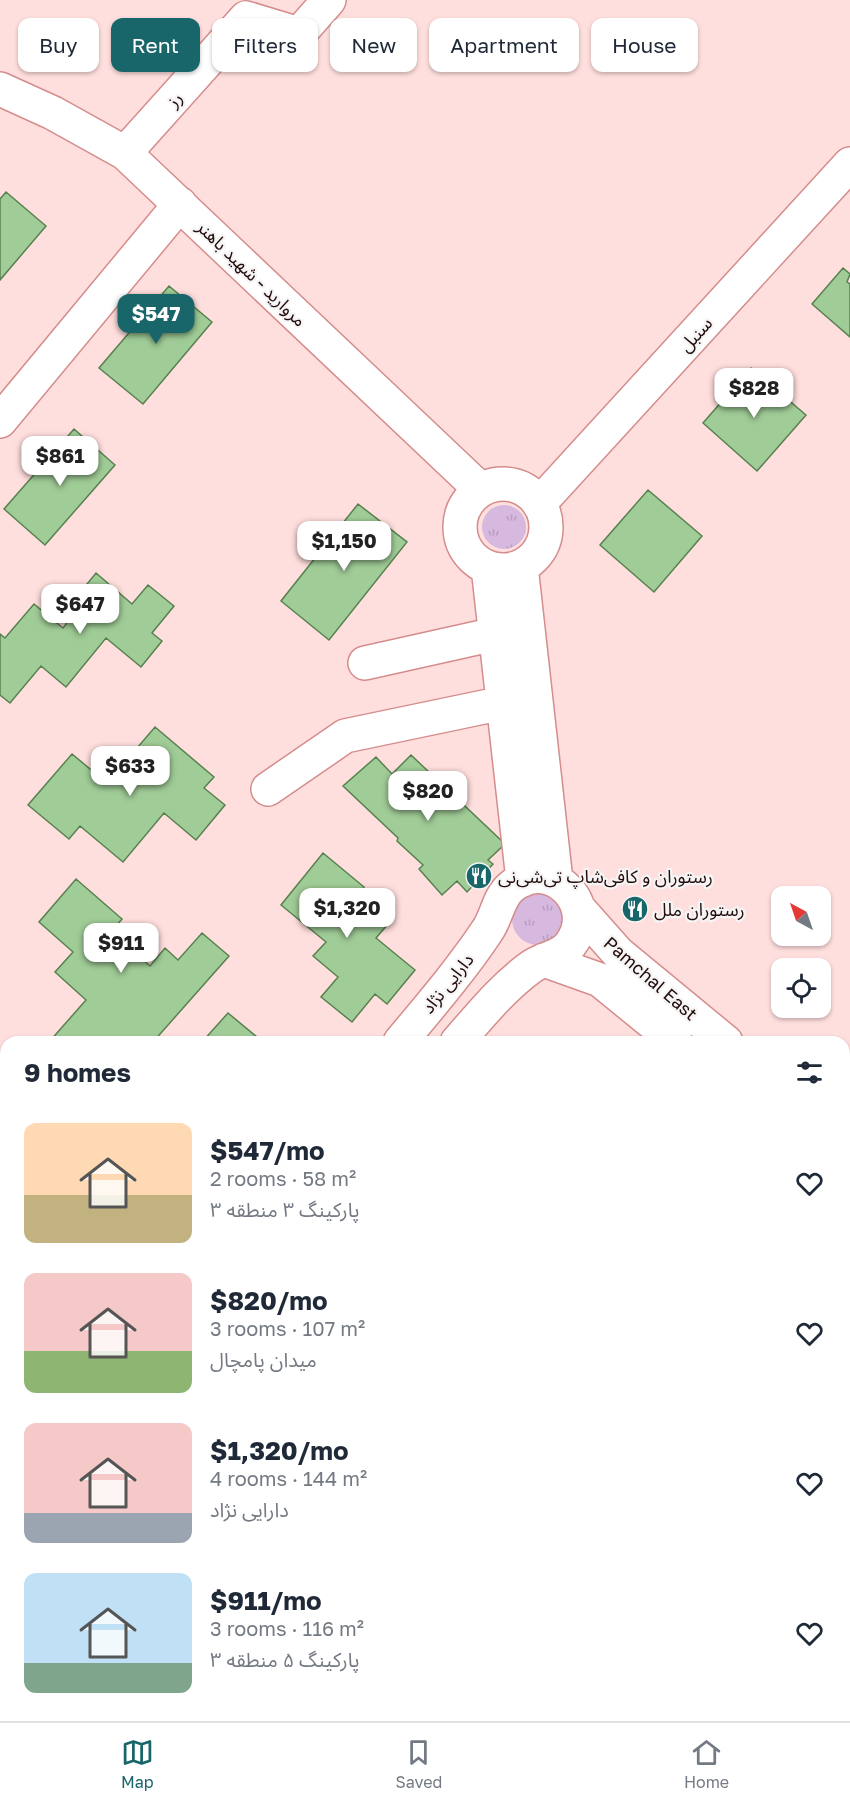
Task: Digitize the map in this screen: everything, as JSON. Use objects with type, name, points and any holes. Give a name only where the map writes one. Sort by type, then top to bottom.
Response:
[{"type":"street","name":"رز","points":[[125,153],[246,18],[299,34],[329,0]]},
{"type":"street","name":"مروارید - شهید باهنر","points":[[0,89],[53,113],[125,153],[481,490]]},
{"type":"street","name":"سنبل","points":[[540,504],[850,164]]},
{"type":"street","points":[[0,421],[180,204]]},
{"type":"street","points":[[493,485],[513,485],[531,494],[540,504],[545,517],[545,532],[541,546],[532,558],[520,566],[499,569],[488,567],[471,555],[461,537],[460,524],[470,499],[481,490],[493,485]]},
{"type":"street","points":[[488,567],[523,880],[540,877],[556,881],[520,566]]},
{"type":"street","points":[[364,663],[495,634]]},
{"type":"street","points":[[268,789],[345,736],[503,703]]},
{"type":"street","name":"دارایی نژاد","points":[[405,1036],[467,960],[493,922],[502,897],[511,887],[523,880]]},
{"type":"street","name":"Pamchal East","points":[[556,881],[564,885],[573,896],[579,909],[618,953],[719,1036]]},
{"type":"street","points":[[462,1036],[498,995],[538,963],[557,956],[568,947],[576,936],[580,923],[579,909]]},
{"type":"street","name":"Pamchal East","points":[[538,963],[600,980],[669,1036]]},
{"type":"green space","points":[[504,505],[520,511],[526,527],[520,543],[504,549],[488,543],[482,527],[488,511]]},
{"type":"green space","points":[[533,893],[543,893],[557,900],[564,919],[557,938],[543,945],[533,945],[523,941],[516,934],[512,924],[512,914],[516,904],[523,897]]},
{"type":"building","points":[[6,192],[46,226],[0,280],[0,199]]},
{"type":"building","points":[[843,268],[850,274],[847,282],[850,284],[850,337],[812,304]]},
{"type":"building","points":[[169,286],[212,322],[143,404],[99,368]]},
{"type":"building","points":[[751,368],[806,415],[757,471],[703,423]]},
{"type":"building","points":[[74,429],[115,465],[45,545],[4,509]]},
{"type":"building","points":[[648,490],[702,536],[654,592],[600,545]]},
{"type":"building","points":[[358,504],[407,542],[329,640],[281,601]]},
{"type":"building","points":[[96,573],[132,604],[148,585],[174,606],[152,633],[162,641],[141,667],[106,638],[66,687],[41,666],[10,703],[0,695],[0,634],[5,638],[34,604],[63,628],[76,611],[69,606]]},
{"type":"building","points":[[155,727],[214,777],[204,788],[225,805],[196,840],[164,813],[123,862],[80,826],[69,839],[28,805],[72,754],[107,783]]},
{"type":"building","points":[[411,755],[505,844],[488,860],[493,864],[467,892],[457,881],[442,895],[419,869],[423,865],[343,786],[376,757],[392,774]]},
{"type":"building","points":[[323,853],[364,887],[355,897],[388,924],[376,938],[415,970],[387,1004],[375,994],[352,1022],[321,997],[338,977],[313,956],[326,942],[281,905]]},
{"type":"building","points":[[76,879],[122,919],[111,932],[150,966],[165,948],[178,960],[202,933],[229,956],[158,1036],[54,1036],[86,1000],[55,972],[73,952],[39,922]]},
{"type":"building","points":[[228,1013],[256,1036],[207,1036]]},
{"type":"place","name":"رستوران و کافی‌شاپ تی‌شی‌نی","points":[[479,876]]},
{"type":"place","name":"رستوران ملل","points":[[635,909]]}]
